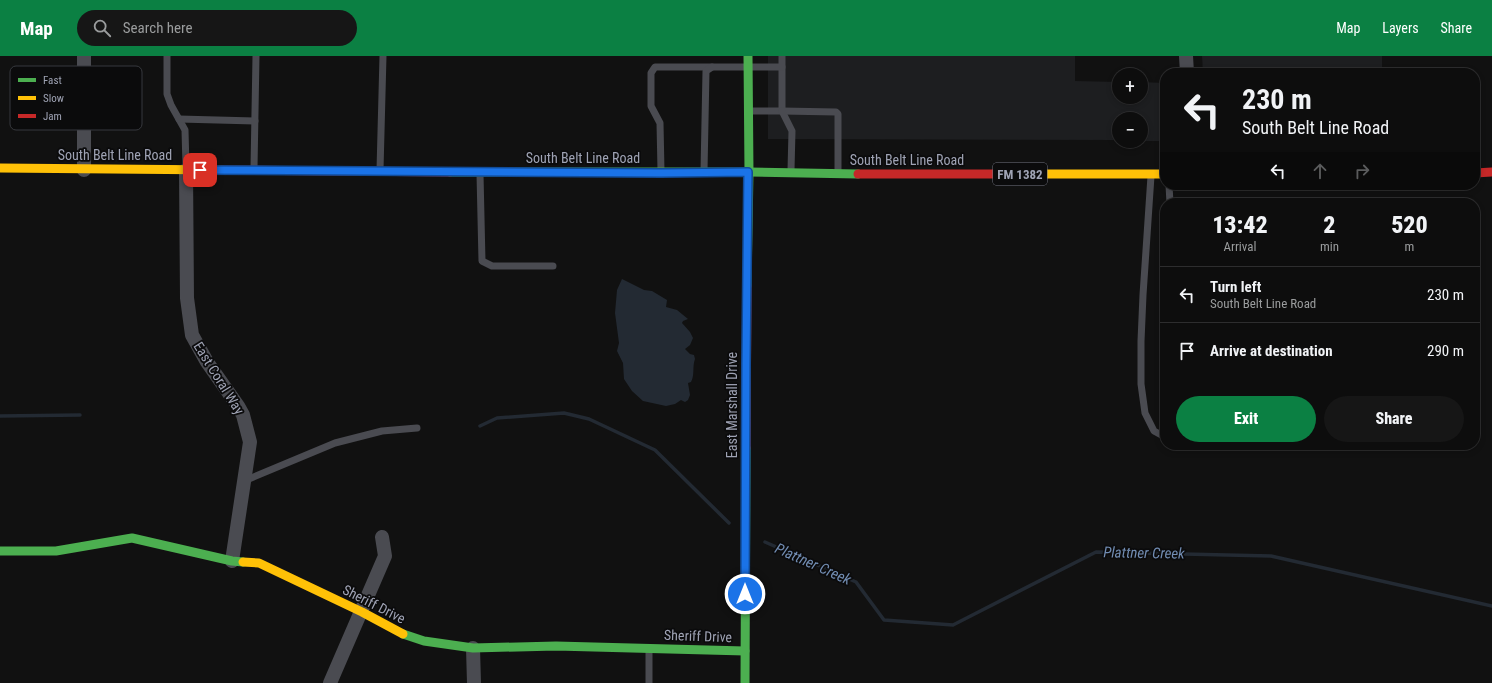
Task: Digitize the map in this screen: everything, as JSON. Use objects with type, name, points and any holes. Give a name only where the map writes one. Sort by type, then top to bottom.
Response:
[{"type":"main road","name":"East Marshall Drive","points":[[745,683],[748,56]]},
{"type":"main road","name":"South Belt Line Road","points":[[0,168],[380,172],[1160,174]]},
{"type":"main road","points":[[1480,172],[1492,172]]},
{"type":"main road","name":"Sheriff Drive","points":[[0,551],[56,550],[132,538],[232,561],[259,563],[362,612],[399,633],[424,641],[473,648],[556,646],[745,651]]},
{"type":"street","points":[[1186,56],[1187,68]]},
{"type":"street","points":[[84,130],[84,170]]},
{"type":"street","name":"East Coral Way","points":[[186,170],[187,298],[192,335],[207,362],[243,415],[250,442],[232,561]]},
{"type":"street","points":[[330,683],[385,556],[382,537]]},
{"type":"street","points":[[473,648],[474,683]]},
{"type":"lane","points":[[167,56],[167,94],[171,105],[185,130],[186,170]]},
{"type":"lane","points":[[254,171],[256,56]]},
{"type":"lane","points":[[380,172],[383,56]]},
{"type":"lane","points":[[782,56],[782,111],[792,131],[791,173]]},
{"type":"lane","points":[[704,172],[706,71],[712,66]]},
{"type":"lane","points":[[661,173],[660,123],[652,106],[651,73],[655,67],[782,66]]},
{"type":"lane","points":[[748,111],[836,112],[838,114],[838,174]]},
{"type":"lane","points":[[179,119],[255,121]]},
{"type":"lane","points":[[480,172],[482,261],[492,266],[553,266]]},
{"type":"lane","points":[[1151,174],[1141,341],[1142,384],[1145,413],[1154,430],[1160,433]]},
{"type":"lane","points":[[244,481],[335,443],[382,430],[417,428]]},
{"type":"lane","points":[[649,648],[649,683]]},
{"type":"shaded area","points":[[768,56],[1075,56],[1075,81],[1112,82],[1112,104],[1148,104],[1148,82],[1160,83],[1160,141],[1148,141],[1148,112],[1112,112],[1112,140],[768,139]]},
{"type":"shaded area","points":[[1202,56],[1382,56],[1382,68],[1203,68]]},
{"type":"shaded area","points":[[622,279],[644,290],[652,291],[667,300],[666,307],[677,310],[688,319],[682,323],[693,338],[690,345],[685,349],[690,354],[694,355],[695,359],[692,379],[691,382],[688,383],[690,395],[688,400],[685,402],[681,400],[675,404],[666,406],[643,401],[632,391],[624,379],[623,363],[617,351],[619,343],[615,313],[617,290]]},
{"type":"waterway","name":"Plattner Creek","points":[[480,426],[497,418],[564,413],[589,419],[655,450],[729,523]]},
{"type":"waterway","name":"Plattner Creek","points":[[0,416],[80,415]]},
{"type":"waterway","name":"Plattner Creek","points":[[765,542],[856,582],[884,620],[953,625],[1096,552],[1271,556],[1492,606]]},
{"type":"traffic: fast","points":[[747,286],[749,172],[748,56]]},
{"type":"traffic: fast","points":[[450,172],[749,172],[858,174]]},
{"type":"traffic: fast","points":[[745,683],[746,448]]},
{"type":"traffic: fast","points":[[0,551],[56,551],[132,538],[232,561],[243,562]]},
{"type":"traffic: fast","points":[[403,634],[424,641],[473,648],[556,646],[745,651]]},
{"type":"traffic: slow","points":[[0,168],[222,170]]},
{"type":"traffic: slow","points":[[1036,174],[1160,174]]},
{"type":"traffic: slow","points":[[243,562],[259,563],[362,612],[403,634]]},
{"type":"traffic: jam","points":[[222,170],[450,172]]},
{"type":"traffic: jam","points":[[1480,173],[1492,172]]},
{"type":"traffic: jam","points":[[858,174],[1036,174]]},
{"type":"traffic: jam","points":[[746,448],[747,286]]},
{"type":"route","points":[[200,170],[661,173],[748,172],[745,594]]}]
